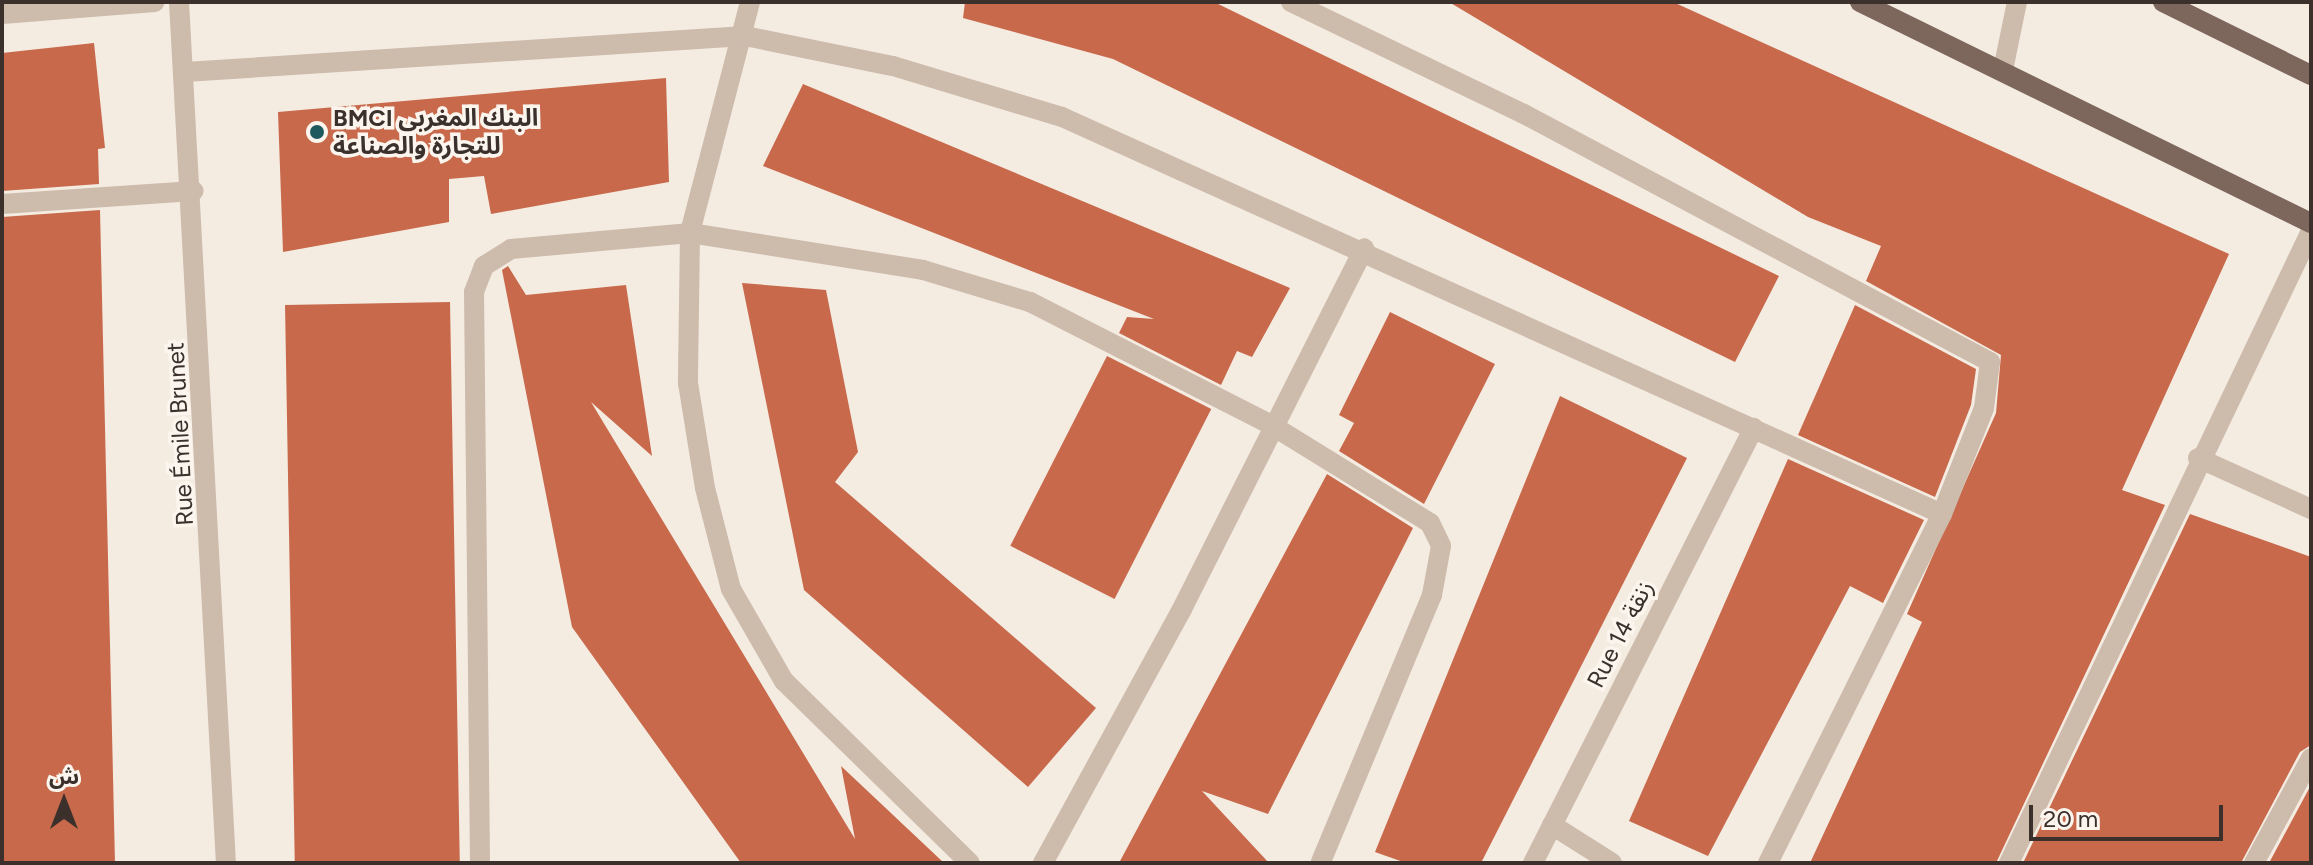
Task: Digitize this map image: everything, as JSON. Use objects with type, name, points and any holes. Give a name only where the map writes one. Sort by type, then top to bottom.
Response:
[{"type":"main road","points":[[1860,2],[2311,223]]},
{"type":"main road","points":[[2163,2],[2311,75]]},
{"type":"street","points":[[2,14],[155,2]]},
{"type":"street","name":"Rue Émile Brunet","points":[[179,2],[194,191],[226,863]]},
{"type":"street","points":[[750,2],[745,36],[690,233],[688,383],[731,589],[784,681],[970,863]]},
{"type":"street","points":[[1291,2],[1524,114],[1982,356],[1992,371],[1984,408],[1942,514],[1768,863]]},
{"type":"street","points":[[2003,70],[2017,2]]},
{"type":"street","points":[[185,72],[745,36],[893,66],[1062,117],[1364,248],[1942,514]]},
{"type":"street","points":[[2,204],[194,191]]},
{"type":"street","points":[[2009,863],[2198,458],[2311,231]]},
{"type":"street","points":[[480,863],[474,292],[484,266],[511,249],[690,233],[923,270],[1030,302],[1273,426],[1430,523],[1441,546],[1432,595],[1321,862]]},
{"type":"street","points":[[1043,863],[1364,248]]},
{"type":"street","name":"Rue 14 زنقة","points":[[1533,863],[1754,428]]},
{"type":"street","points":[[2198,458],[2311,509]]},
{"type":"street","points":[[2254,863],[2311,758]]},
{"type":"street","points":[[1552,825],[1612,863]]},
{"type":"building","points":[[965,2],[1214,2],[1779,276],[1735,362],[1113,59],[963,18]]},
{"type":"building","points":[[1449,2],[1673,2],[2229,254],[2122,490],[2165,505],[1996,863],[1810,863],[1922,622],[1907,614],[1996,413],[2001,355],[1866,281],[1881,246],[1808,217]]},
{"type":"building","points":[[94,43],[105,148],[98,149],[99,184],[2,191],[2,53]]},
{"type":"building","points":[[666,78],[669,182],[491,214],[484,176],[449,179],[449,222],[283,252],[278,112]]},
{"type":"building","points":[[803,84],[1290,288],[1252,357],[1237,351],[1221,385],[1119,333],[1127,317],[1154,319],[763,166]]},
{"type":"building","points":[[100,210],[115,863],[2,863],[2,217]]},
{"type":"building","points":[[508,266],[526,295],[626,285],[652,456],[591,402],[855,839],[841,766],[944,863],[741,863],[572,627],[502,270]]},
{"type":"building","points":[[742,283],[826,290],[858,452],[835,482],[1096,708],[1028,787],[804,590]]},
{"type":"building","points":[[450,302],[460,863],[295,863],[285,305]]},
{"type":"building","points":[[1855,305],[1976,369],[1971,405],[1935,497],[1798,435]]},
{"type":"building","points":[[1390,312],[1495,364],[1424,504],[1339,451],[1354,423],[1339,415]]},
{"type":"building","points":[[1107,356],[1211,409],[1115,599],[1010,546]]},
{"type":"building","points":[[1560,396],[1687,458],[1481,863],[1406,863],[1375,852]]},
{"type":"building","points":[[1788,459],[1924,520],[1883,603],[1850,586],[1708,856],[1629,821]]},
{"type":"building","points":[[1327,474],[1413,528],[1268,814],[1202,791],[1269,863],[1119,863]]},
{"type":"building","points":[[2190,514],[2311,557],[2311,745],[2300,752],[2241,863],[2023,863]]},
{"type":"building","points":[[2311,785],[2311,863],[2269,863]]},
{"type":"place","name":"BMCI البنك المغربي للتجارة والصناعة","points":[[317,132]]}]
